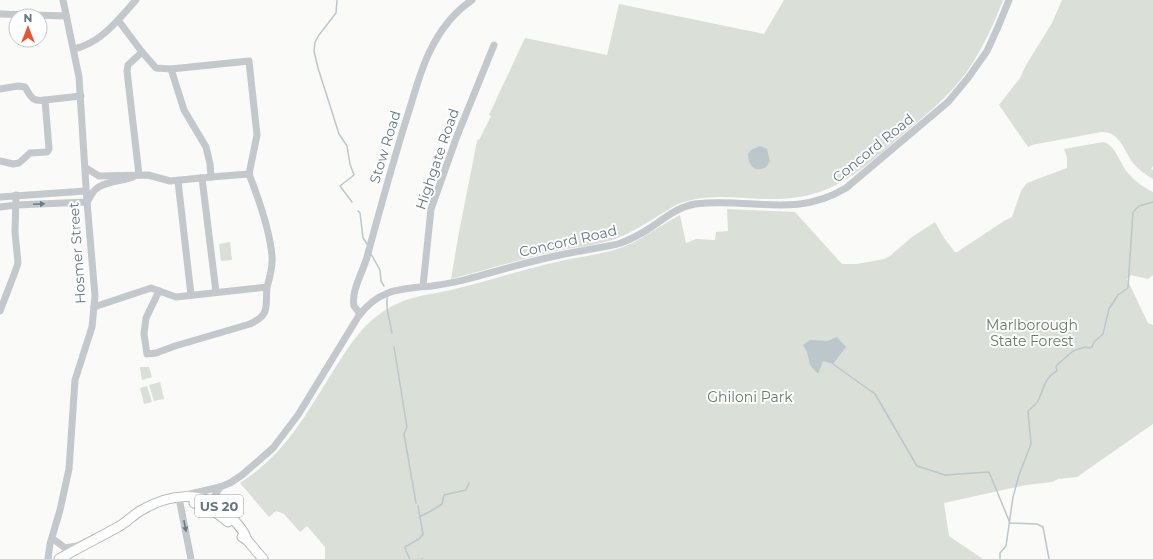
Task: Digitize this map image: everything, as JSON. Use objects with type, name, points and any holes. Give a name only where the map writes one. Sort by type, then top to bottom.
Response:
[{"type":"main road","name":"US 20","points":[[59,559],[127,522],[178,500],[207,503],[243,538],[247,540],[262,559]]},
{"type":"street","name":"Hosmer Street","points":[[48,559],[53,543],[55,526],[69,469],[75,380],[92,327],[94,307],[93,266],[78,72],[63,0]]},
{"type":"street","points":[[74,49],[92,43],[100,37],[136,0]]},
{"type":"street","name":"Stow Road","points":[[360,314],[354,306],[354,294],[367,257],[377,217],[418,78],[430,50],[446,23],[461,8],[472,0]]},
{"type":"street","name":"Concord Road","points":[[178,500],[220,487],[233,481],[266,455],[298,415],[360,314],[370,303],[385,293],[400,289],[461,281],[569,253],[612,245],[640,234],[675,211],[694,204],[715,203],[794,205],[818,201],[837,194],[854,182],[948,102],[968,78],[987,51],[1009,0]]},
{"type":"street","points":[[0,14],[66,16]]},
{"type":"street","points":[[118,20],[156,68],[170,69],[249,61],[257,135],[249,174],[257,194],[272,256],[271,273],[267,287],[266,308],[261,319],[250,324],[156,353],[147,354],[144,334],[146,318],[159,291]]},
{"type":"street","name":"Highgate Road","points":[[423,286],[431,209],[457,136],[494,45]]},
{"type":"street","points":[[139,175],[128,66],[142,52]]},
{"type":"street","points":[[170,69],[184,110],[206,147],[210,164],[210,177]]},
{"type":"street","points":[[0,89],[18,86],[25,87],[31,97],[35,100],[80,96]]},
{"type":"street","points":[[0,161],[18,164],[30,153],[47,152],[45,100]]},
{"type":"street","points":[[86,168],[99,176],[139,175],[170,181],[249,174]]},
{"type":"street","points":[[0,207],[87,202],[96,189],[105,184],[124,181],[139,175]]},
{"type":"street","points":[[202,178],[216,292]]},
{"type":"street","points":[[178,181],[191,295]]},
{"type":"street","points":[[0,197],[86,191]]},
{"type":"street","points":[[0,311],[18,263],[16,239],[16,196]]},
{"type":"street","points":[[94,307],[151,288],[176,297],[267,287]]},
{"type":"street","points":[[207,503],[213,499],[220,487]]},
{"type":"street","points":[[207,503],[208,492],[211,489]]},
{"type":"street","points":[[178,500],[191,559]]},
{"type":"street","name":"Hosmer Street","points":[[53,543],[59,553],[59,559]]},
{"type":"street","points":[[53,543],[65,548],[88,544]]},
{"type":"green space","points":[[784,0],[1003,0],[977,56],[953,89],[930,111],[858,172],[830,188],[799,197],[785,199],[713,197],[684,202],[674,206],[638,228],[618,238],[544,254],[451,279],[477,141],[478,139],[479,140],[491,116],[489,115],[525,38],[607,55],[619,4],[764,34]]},
{"type":"green space","points":[[1062,0],[1153,0],[1153,166],[1151,169],[1153,170],[1153,179],[1142,172],[1133,163],[1117,138],[1107,133],[1101,132],[1028,147],[999,105],[1020,78],[1026,65],[1052,23]]},
{"type":"green space","points":[[1103,142],[1111,146],[1125,169],[1139,184],[1153,192],[1153,275],[1148,279],[1131,275],[1127,279],[1148,323],[1153,325],[1153,424],[1077,477],[1026,485],[944,503],[949,536],[983,559],[325,559],[325,547],[307,526],[300,532],[284,514],[276,511],[269,517],[240,483],[256,472],[282,447],[312,405],[348,348],[366,326],[390,307],[408,299],[455,289],[548,264],[614,250],[640,239],[680,215],[686,243],[696,239],[715,240],[716,232],[728,231],[727,209],[795,212],[842,264],[857,264],[884,259],[890,256],[912,237],[935,222],[944,238],[955,252],[957,252],[1012,217],[1021,191],[1027,183],[1067,168],[1067,158],[1064,149]]},
{"type":"green space","points":[[230,242],[232,260],[221,261],[219,244]]},
{"type":"green space","points":[[140,367],[149,367],[152,377],[142,380]]},
{"type":"green space","points":[[160,382],[164,399],[154,401],[149,385]]},
{"type":"green space","points":[[147,386],[152,402],[144,404],[140,388]]},
{"type":"shaded area","points":[[760,146],[767,149],[770,161],[766,167],[762,169],[755,169],[749,162],[748,154],[751,150]]},
{"type":"shaded area","points":[[837,337],[846,347],[833,364],[823,361],[818,374],[810,365],[807,352],[803,345],[810,340],[828,341]]},
{"type":"waterway","points":[[337,0],[336,13],[319,35],[315,42],[314,51],[339,134],[347,146],[350,164],[354,175],[340,186],[352,202]]},
{"type":"waterway","points":[[1000,559],[1000,553],[1006,546],[1013,497],[1019,475],[1031,444],[1028,411],[1038,401],[1050,376],[1057,371],[1056,366],[1073,351],[1085,347],[1092,347],[1094,342],[1103,334],[1109,309],[1118,295],[1128,288],[1133,212],[1139,206],[1153,202]]},
{"type":"waterway","points":[[358,211],[360,213],[363,238],[367,244]]},
{"type":"waterway","points":[[371,254],[380,270],[381,281],[384,286]]},
{"type":"waterway","points":[[387,298],[387,308],[392,333]]},
{"type":"waterway","points":[[394,347],[407,427],[404,434],[416,503]]},
{"type":"waterway","points":[[833,364],[875,394],[917,466],[945,475],[989,472],[1010,523],[1037,524],[1043,527],[1049,559]]},
{"type":"waterway","points":[[419,517],[442,504],[444,495],[466,490],[469,483]]},
{"type":"waterway","points":[[410,559],[405,547],[419,539],[423,534],[418,506]]},
{"type":"park label","name":"Marlborough State Forest","points":[[1032,334]]},
{"type":"park label","name":"Ghiloni Park","points":[[750,397]]}]
